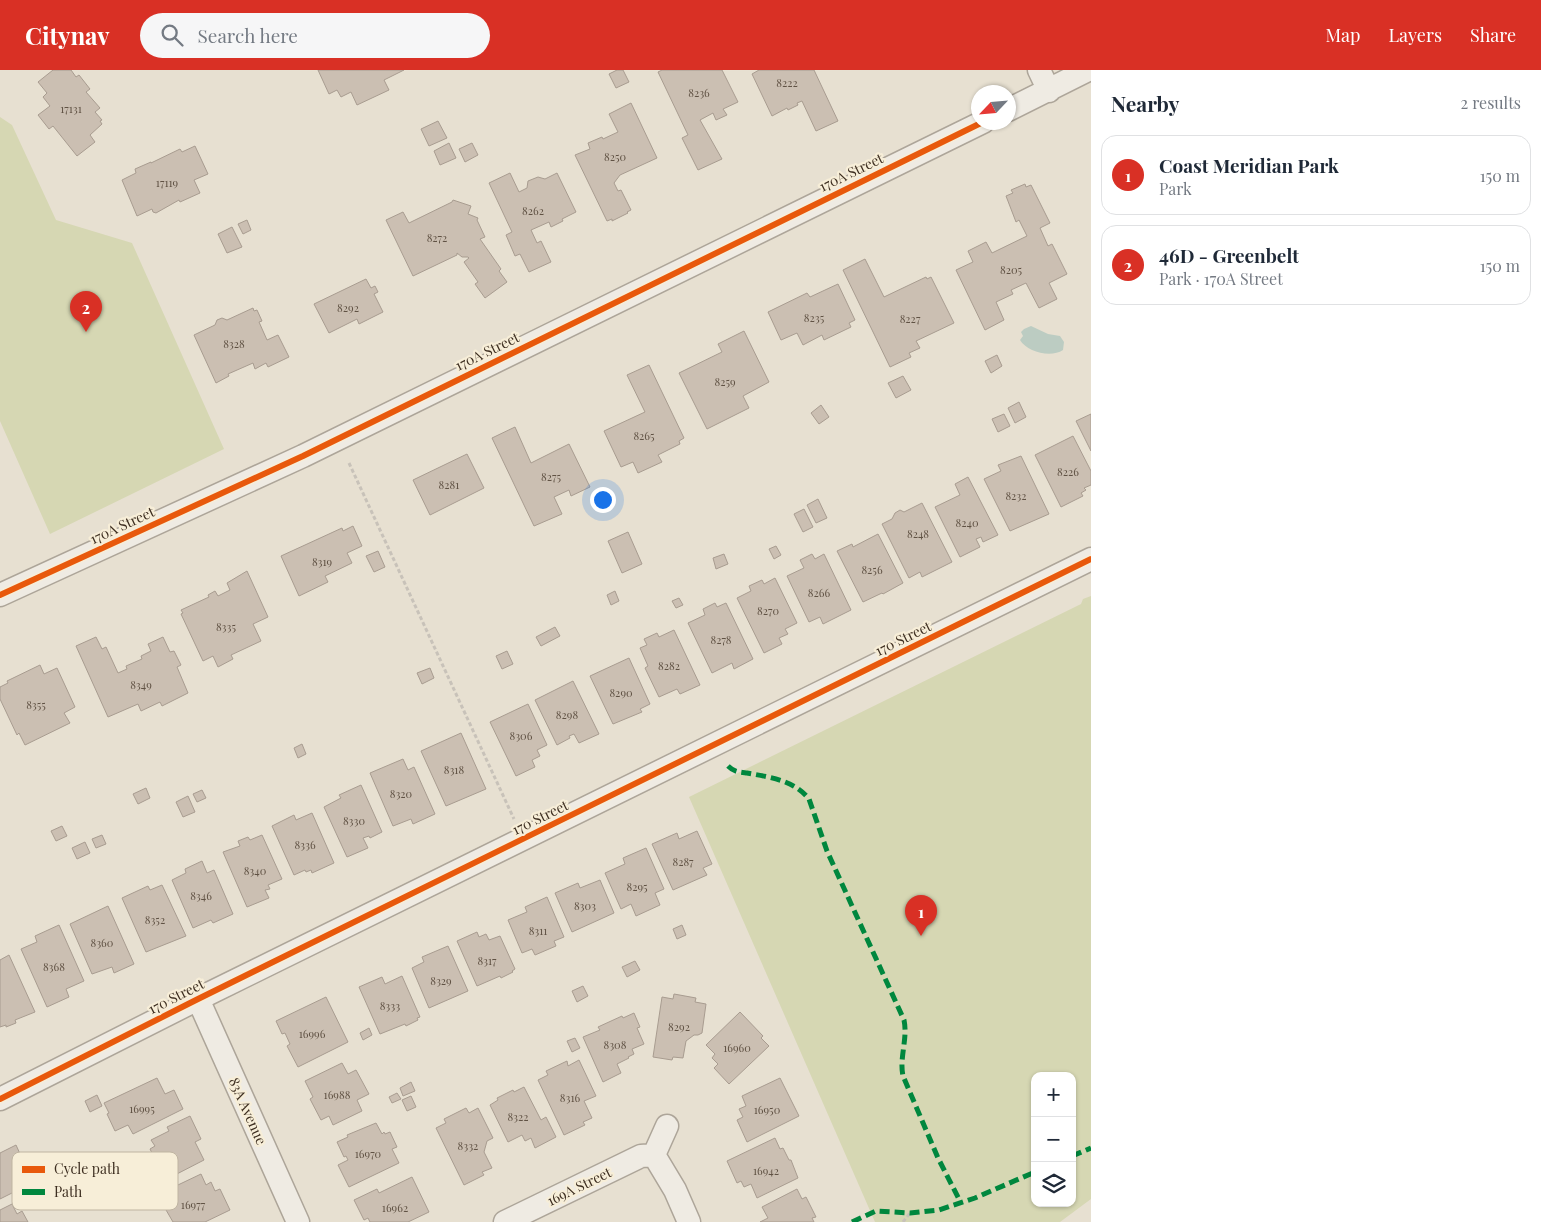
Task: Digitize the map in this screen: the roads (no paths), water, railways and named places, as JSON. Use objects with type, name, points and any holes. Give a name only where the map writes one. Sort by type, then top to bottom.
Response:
[{"type":"street","points":[[1040,70],[1049,91]]},
{"type":"street","points":[[1016,106],[1088,70]]},
{"type":"street","name":"170A Street","points":[[0,596],[311,452],[971,128]]},
{"type":"street","name":"170 Street","points":[[0,1099],[1091,559]]},
{"type":"street","name":"83A Avenue","points":[[198,1000],[298,1222]]},
{"type":"street","points":[[667,1126],[654,1155],[674,1190],[689,1222]]},
{"type":"street","name":"169A Street","points":[[505,1222],[641,1156],[654,1155]]},
{"type":"place","name":"46D - Greenbelt","points":[[86,332]]},
{"type":"place","name":"Coast Meridian Park","points":[[921,936]]}]
